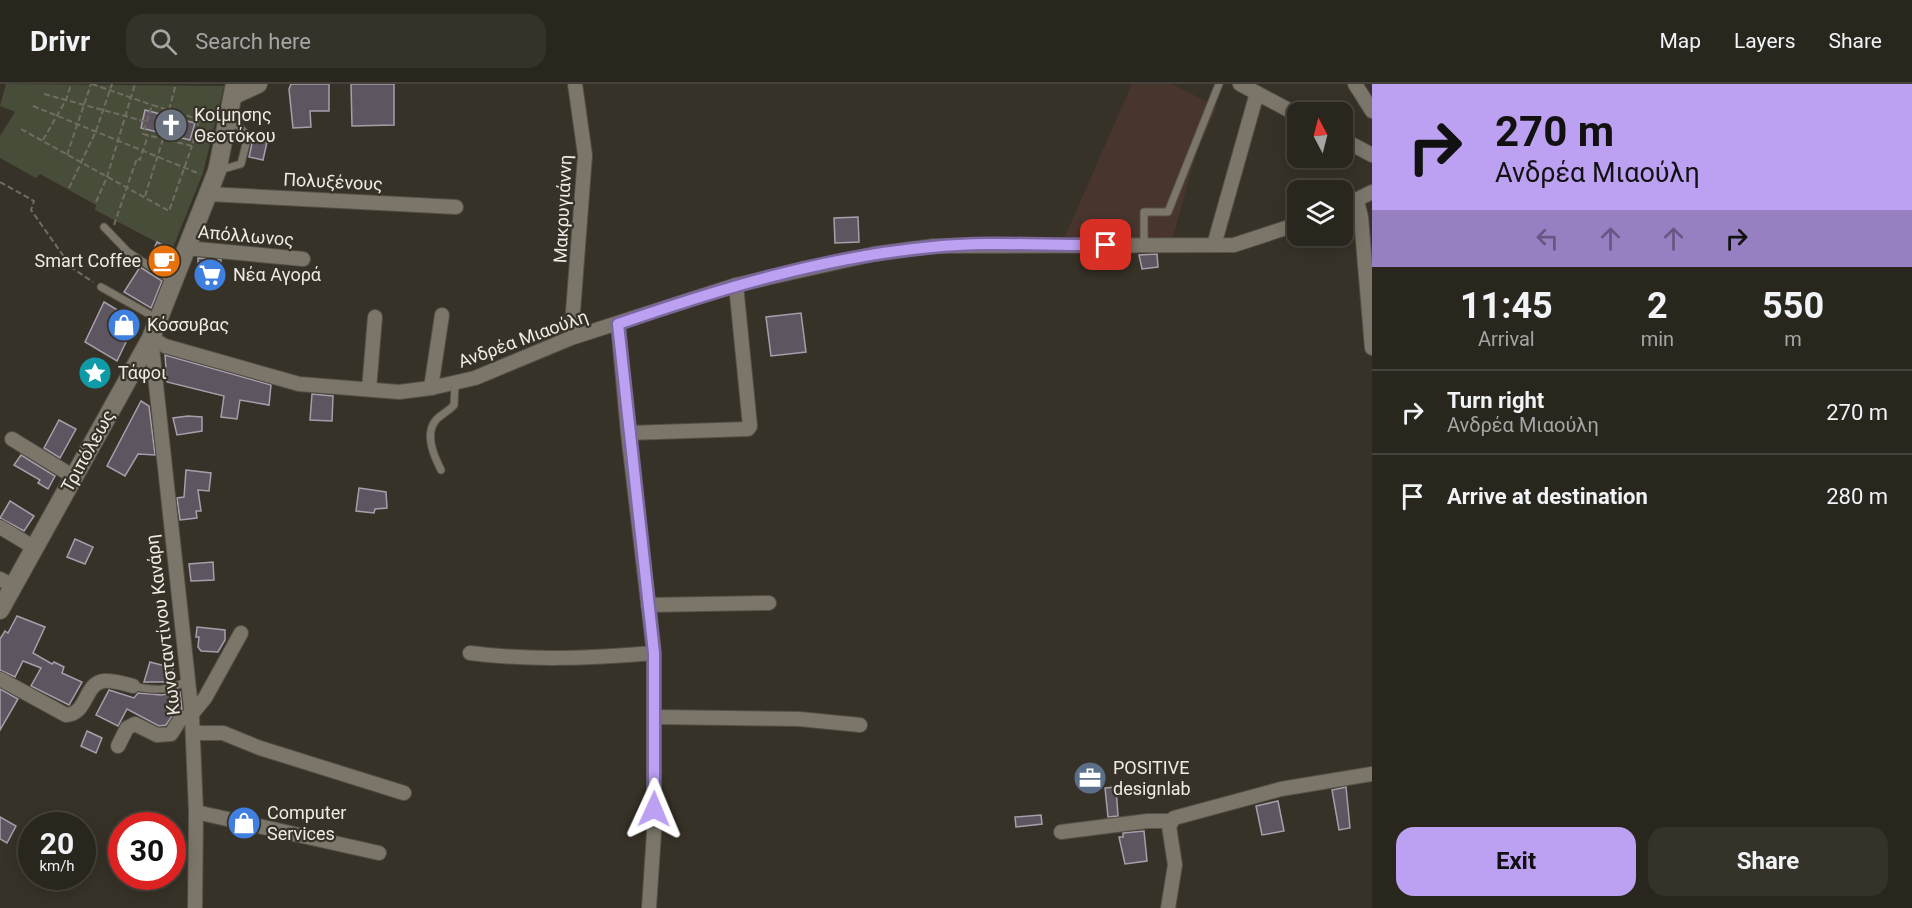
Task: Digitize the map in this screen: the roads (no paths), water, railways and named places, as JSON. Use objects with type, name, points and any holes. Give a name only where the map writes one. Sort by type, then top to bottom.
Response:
[{"type":"main road","points":[[235,90],[258,84]]},
{"type":"main road","name":"Τριπόλεως","points":[[0,610],[7,582],[35,548],[151,338],[210,180],[223,120],[235,90]]},
{"type":"street","name":"Μακρυγιάννη","points":[[571,338],[585,155],[575,84]]},
{"type":"street","points":[[1240,84],[1287,109]]},
{"type":"street","points":[[1355,84],[1372,111]]},
{"type":"street","points":[[1214,245],[1257,93]]},
{"type":"street","points":[[1353,145],[1372,155]]},
{"type":"street","name":"Πολυξένους","points":[[210,180],[456,207]]},
{"type":"street","points":[[1353,203],[1372,192]]},
{"type":"street","points":[[1357,201],[1361,217],[1372,348]]},
{"type":"street","name":"Ανδρέα Μιαούλη","points":[[151,338],[165,346],[299,384],[399,392],[475,378],[571,338],[736,285],[874,254],[935,246],[1234,245],[1287,228]]},
{"type":"street","name":"Απόλλωνος","points":[[186,248],[303,259]]},
{"type":"street","points":[[628,433],[748,429],[750,426],[736,285]]},
{"type":"street","points":[[430,388],[442,315]]},
{"type":"street","points":[[369,389],[375,317]]},
{"type":"street","points":[[618,324],[628,433],[654,653],[656,717],[654,832],[649,908]]},
{"type":"street","name":"Κωνσταντίνου Κανάρη","points":[[151,338],[192,716],[196,812],[195,908]]},
{"type":"street","points":[[12,439],[74,477]]},
{"type":"street","points":[[0,527],[35,548]]},
{"type":"street","points":[[648,605],[769,603]]},
{"type":"street","points":[[118,746],[127,728],[135,724],[157,735],[171,734],[181,718],[192,716],[205,698],[241,633]]},
{"type":"street","points":[[470,653],[515,659],[567,659],[654,653]]},
{"type":"street","points":[[0,679],[66,715],[81,708],[93,686],[103,681],[133,686]]},
{"type":"street","points":[[656,717],[799,719],[860,725]]},
{"type":"street","points":[[193,733],[223,733],[260,748],[404,794]]},
{"type":"street","points":[[1061,832],[1148,821],[1170,821],[1281,789],[1372,774]]},
{"type":"street","points":[[196,812],[379,853]]},
{"type":"street","points":[[1168,908],[1175,865],[1170,821]]},
{"type":"lane","points":[[1144,245],[1144,212],[1168,212],[1219,84]]},
{"type":"lane","points":[[104,227],[128,252],[173,282]]},
{"type":"lane","points":[[101,286],[158,319]]},
{"type":"lane","points":[[441,470],[433,453],[430,433],[436,420],[454,405],[454,383]]},
{"type":"lane","points":[[133,686],[156,691],[168,690],[187,681]]},
{"type":"place","name":"Κοίμησης Θεοτόκου","points":[[171,125]]},
{"type":"place","name":"Smart Coffee","points":[[164,261]]},
{"type":"place","name":"Νέα Αγορά","points":[[210,275]]},
{"type":"place","name":"Κόσσυβας","points":[[124,325]]},
{"type":"place","name":"Τάφοι","points":[[95,373]]},
{"type":"place","name":"POSITIVE designlab","points":[[1090,778]]},
{"type":"place","name":"Computer Services","points":[[244,823]]}]
